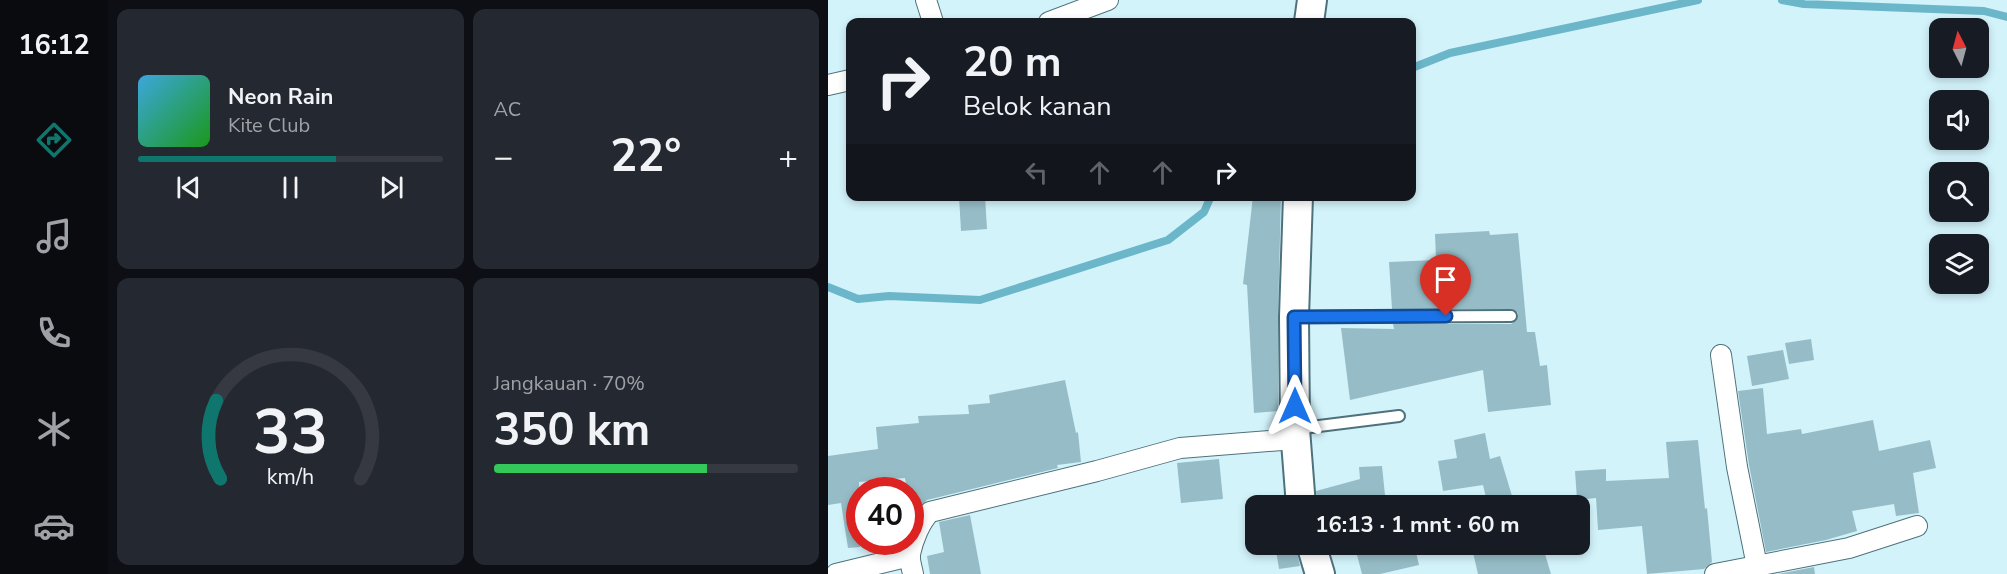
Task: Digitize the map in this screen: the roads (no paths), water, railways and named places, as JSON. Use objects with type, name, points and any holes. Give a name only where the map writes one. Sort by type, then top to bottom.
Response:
[{"type":"street","points":[[926,0],[932,18]]},
{"type":"street","points":[[1060,18],[1108,0]]},
{"type":"street","points":[[828,85],[846,81]]},
{"type":"street","points":[[1298,201],[1294,317],[1295,434],[1300,495]]},
{"type":"street","points":[[1721,355],[1737,467],[1757,566]]},
{"type":"street","points":[[836,574],[911,565],[917,534],[930,512],[1180,448],[1295,434]]},
{"type":"street","points":[[1715,574],[1849,548],[1917,526]]},
{"type":"street","points":[[1314,555],[1320,574]]},
{"type":"lane","points":[[1294,317],[1511,316]]},
{"type":"lane","points":[[1295,434],[1399,416]]},
{"type":"waterway","points":[[1416,66],[1450,53],[1698,0]]},
{"type":"waterway","points":[[1782,0],[1804,4],[1984,11],[2007,17]]},
{"type":"waterway","points":[[828,287],[858,299],[889,296],[980,300],[1168,240],[1204,212],[1209,201]]}]
